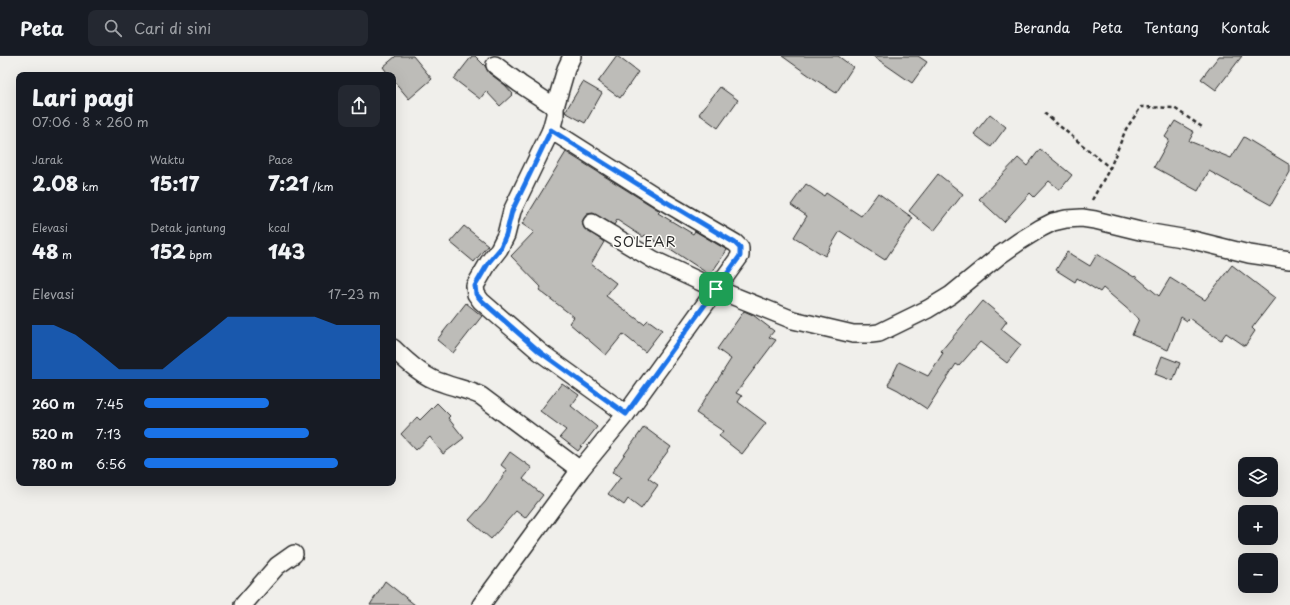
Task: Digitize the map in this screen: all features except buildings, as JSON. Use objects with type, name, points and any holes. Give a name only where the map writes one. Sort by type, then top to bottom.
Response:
[{"type":"street","points":[[572,56],[566,69],[555,106],[555,115],[551,130],[512,211],[506,235],[500,249],[489,262],[475,286],[476,294],[540,352],[626,414]]},
{"type":"street","points":[[495,65],[520,84],[555,106]]},
{"type":"street","points":[[481,605],[580,470],[626,414],[740,256],[740,248],[735,243],[551,130]]},
{"type":"street","points":[[592,223],[654,260],[716,289],[793,320],[853,334],[871,334],[886,329],[928,309],[951,295],[1020,241],[1053,222],[1082,218],[1140,231],[1192,240],[1249,254],[1290,260]]},
{"type":"street","points":[[396,351],[408,363],[442,383],[472,391],[481,396],[580,470]]},
{"type":"street","points":[[243,605],[277,566],[294,554]]},
{"type":"path","points":[[1082,218],[1110,168],[1126,129],[1141,107],[1174,108],[1202,127]]},
{"type":"path","points":[[1044,113],[1110,168]]},
{"type":"district","name":"SOLEAR","points":[[645,241]]},
{"type":"route","points":[[551,130],[735,243],[740,248],[740,256],[716,289],[626,414],[540,352],[482,301],[476,294],[475,286],[480,275],[500,249],[506,235],[512,211],[524,183],[551,130]]}]
